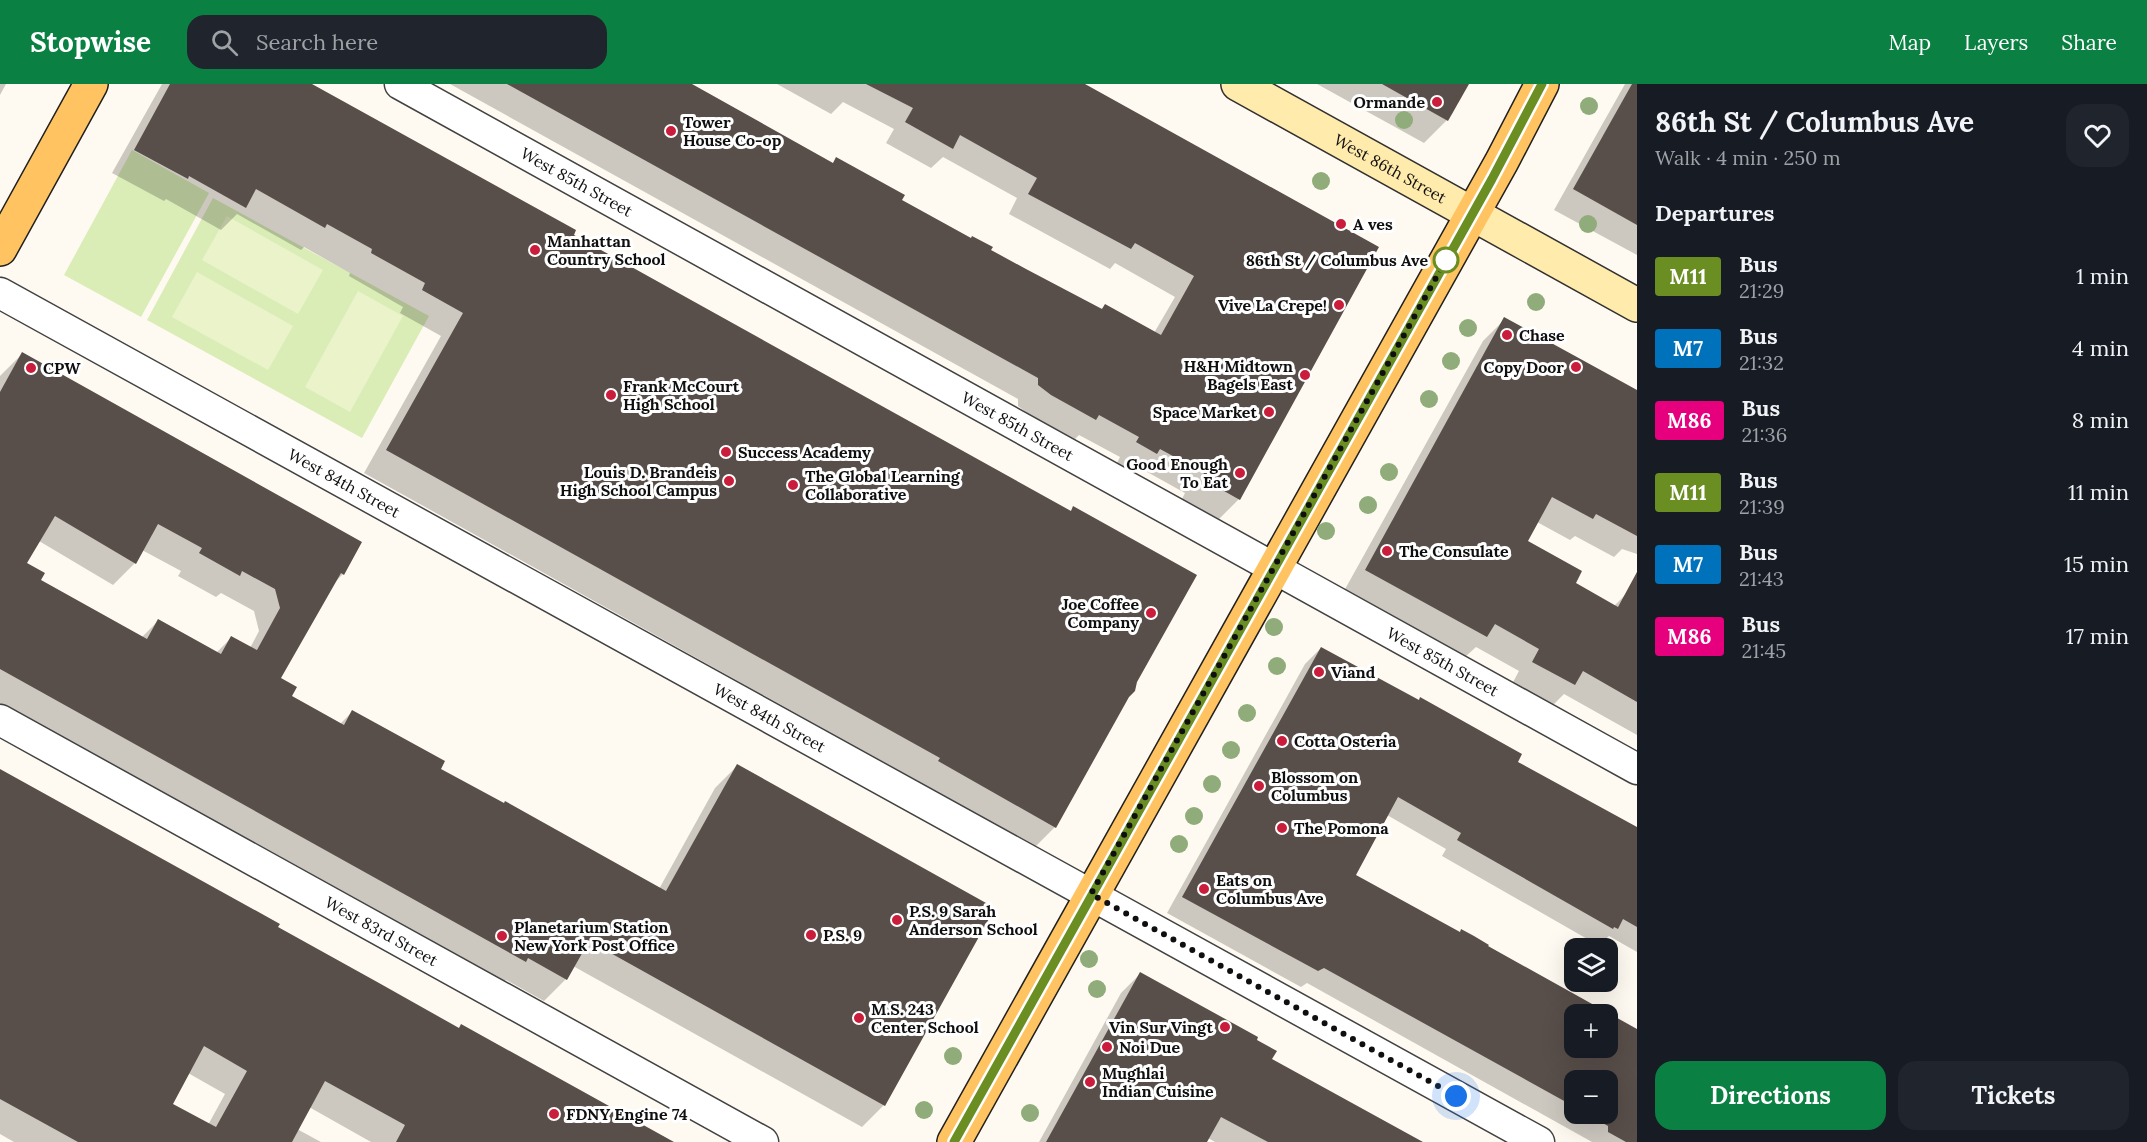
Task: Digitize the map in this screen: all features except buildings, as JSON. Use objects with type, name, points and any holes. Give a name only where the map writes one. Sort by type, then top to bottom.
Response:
[{"type":"main road","points":[[0,249],[91,84]]},
{"type":"main road","name":"West 86th Street","points":[[1238,84],[1637,305]]},
{"type":"main road","points":[[954,1142],[1472,214],[1542,84]]},
{"type":"street","name":"West 85th Street","points":[[400,84],[1637,769]]},
{"type":"street","name":"West 84th Street","points":[[0,293],[1539,1142]]},
{"type":"street","name":"West 83rd Street","points":[[0,720],[763,1142]]},
{"type":"green space","points":[[132,150],[209,193],[141,317],[64,275]]},
{"type":"green space","points":[[213,198],[429,316],[362,438],[147,320]]},
{"type":"green space","points":[[227,216],[323,270],[298,314],[202,260]]},
{"type":"green space","points":[[197,272],[293,326],[268,370],[172,317]]},
{"type":"green space","points":[[358,291],[403,316],[350,412],[305,387]]},
{"type":"bus line","name":"M11","points":[[954,1142],[1492,179],[1542,84]]},
{"type":"place","name":"Ormande","points":[[1437,102]]},
{"type":"place","name":"Tower House Co-op","points":[[671,131]]},
{"type":"place","name":"A ves","points":[[1341,224]]},
{"type":"place","name":"Manhattan Country School","points":[[535,250]]},
{"type":"place","name":"86th St / Columbus Ave","points":[[1446,260]]},
{"type":"place","name":"Vive La Crepe!","points":[[1339,305]]},
{"type":"place","name":"Chase","points":[[1507,335]]},
{"type":"place","name":"Copy Door","points":[[1576,367]]},
{"type":"place","name":"CPW","points":[[31,368]]},
{"type":"place","name":"H&H Midtown Bagels East","points":[[1305,375]]},
{"type":"place","name":"Frank McCourt High School","points":[[611,395]]},
{"type":"place","name":"Space Market","points":[[1269,412]]},
{"type":"place","name":"Success Academy","points":[[726,452]]},
{"type":"place","name":"Good Enough To Eat","points":[[1240,473]]},
{"type":"place","name":"Louis D. Brandeis High School Campus","points":[[729,481]]},
{"type":"place","name":"The Global Learning Collaborative","points":[[793,485]]},
{"type":"place","name":"The Consulate","points":[[1387,551]]},
{"type":"place","name":"Joe Coffee Company","points":[[1151,613]]},
{"type":"place","name":"Viand","points":[[1319,672]]},
{"type":"place","name":"Cotta Osteria","points":[[1282,741]]},
{"type":"place","name":"Blossom on Columbus","points":[[1259,786]]},
{"type":"place","name":"The Pomona","points":[[1282,828]]},
{"type":"place","name":"Eats on Columbus Ave","points":[[1204,889]]},
{"type":"place","name":"P.S. 9 Sarah Anderson School","points":[[897,920]]},
{"type":"place","name":"P.S. 9","points":[[811,935]]},
{"type":"place","name":"Planetarium Station New York Post Office","points":[[502,936]]},
{"type":"place","name":"M.S. 243 Center School","points":[[859,1018]]},
{"type":"place","name":"Vin Sur Vingt","points":[[1225,1027]]},
{"type":"place","name":"Noi Due","points":[[1107,1047]]},
{"type":"place","name":"Mughlai Indian Cuisine","points":[[1090,1082]]},
{"type":"place","name":"FDNY Engine 74","points":[[554,1114]]},
{"type":"route","points":[[1446,260],[1091,894],[1456,1096]]}]
